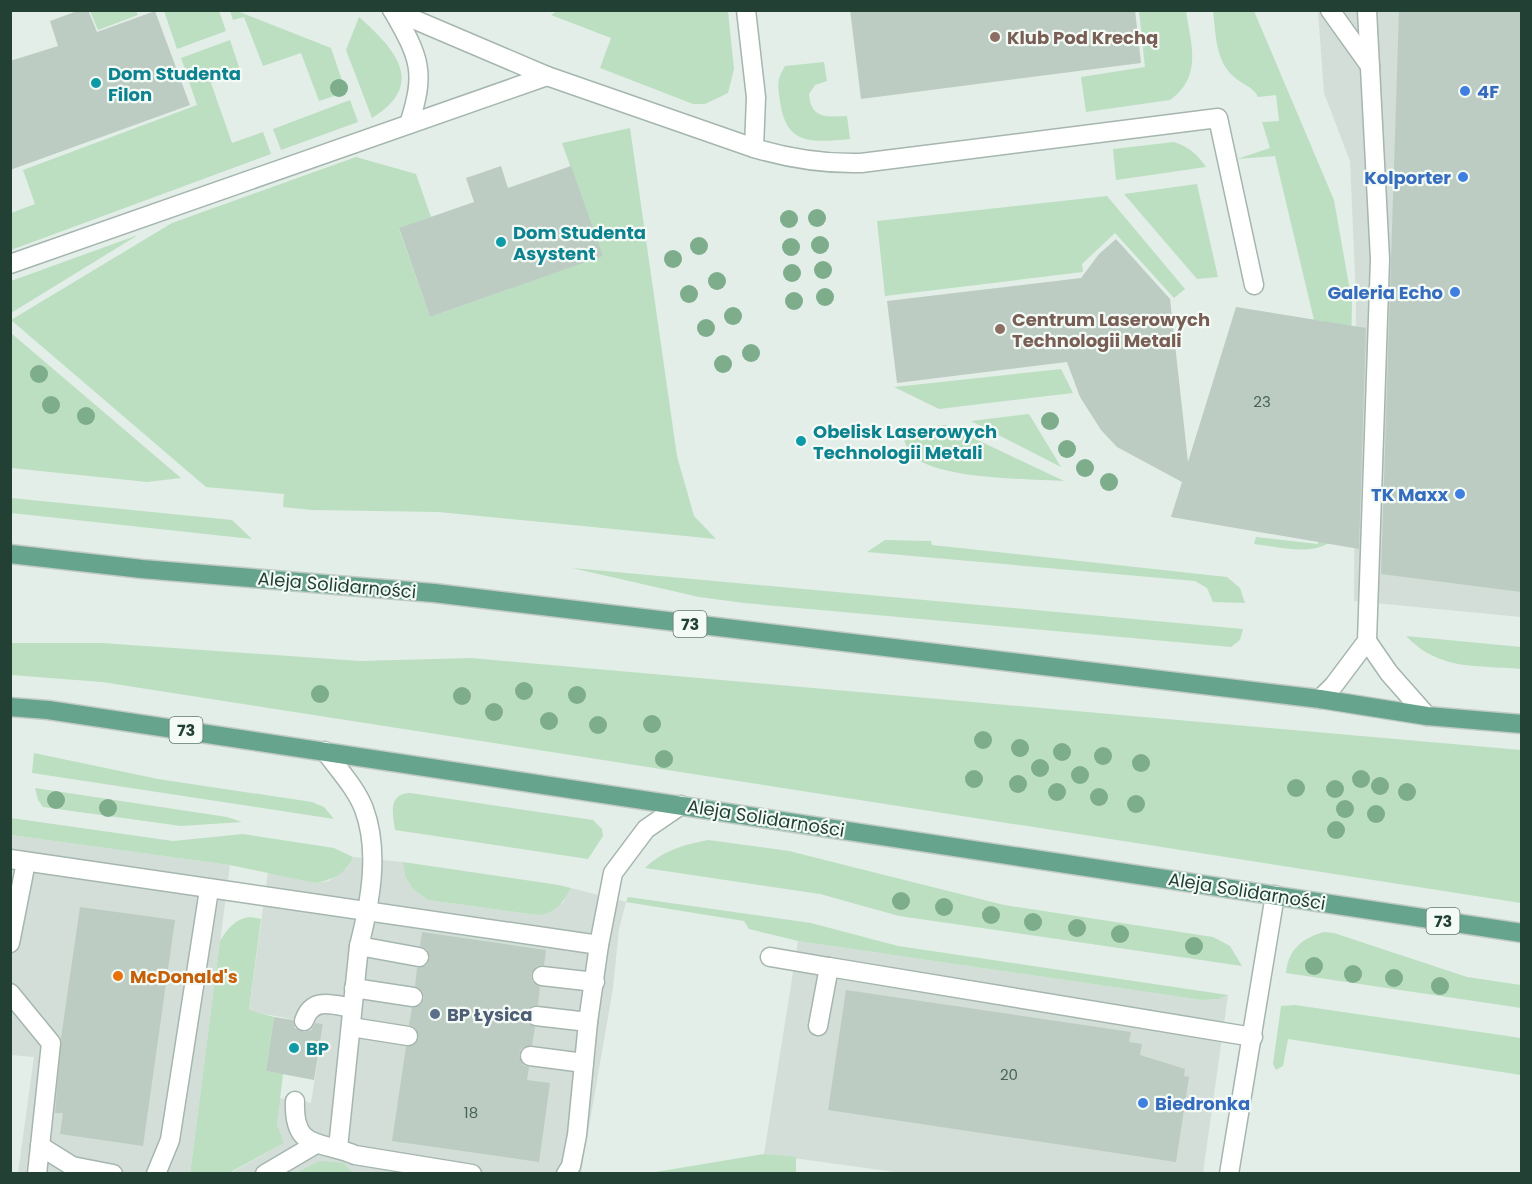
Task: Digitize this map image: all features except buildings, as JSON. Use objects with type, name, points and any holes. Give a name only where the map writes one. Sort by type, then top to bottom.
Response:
[{"type":"main road","name":"Aleja Solidarności","points":[[10,554],[142,569],[434,593],[1320,699],[1427,716],[1521,724]]},
{"type":"main road","name":"Aleja Solidarności","points":[[10,707],[48,710],[325,751],[1521,933]]},
{"type":"lane","points":[[746,10],[756,97],[754,148]]},
{"type":"lane","points":[[1330,10],[1370,66]]},
{"type":"lane","points":[[1320,699],[1334,685],[1367,640],[1380,259],[1367,10]]},
{"type":"lane","points":[[393,11],[547,76],[754,148],[784,157],[822,164],[861,163],[1218,118],[1254,285]]},
{"type":"lane","points":[[393,11],[411,42],[420,71],[417,99],[409,124]]},
{"type":"lane","points":[[10,264],[547,76]]},
{"type":"lane","points":[[1367,640],[1389,673],[1427,716]]},
{"type":"lane","points":[[325,751],[363,807],[371,834],[368,912],[359,946],[338,1148]]},
{"type":"lane","points":[[566,1173],[571,1166],[577,1135],[588,1022],[599,945],[614,873],[646,829],[681,805]]},
{"type":"lane","points":[[10,943],[18,861],[599,945]]},
{"type":"lane","points":[[140,1173],[157,1171],[170,1140],[209,890]]},
{"type":"lane","points":[[1229,1173],[1275,895]]},
{"type":"lane","points":[[359,946],[419,957]]},
{"type":"lane","points":[[770,957],[1253,1037]]},
{"type":"lane","points":[[818,1026],[829,967]]},
{"type":"lane","points":[[542,976],[595,982]]},
{"type":"lane","points":[[354,988],[413,997]]},
{"type":"lane","points":[[10,993],[51,1043],[37,1173]]},
{"type":"lane","points":[[304,1021],[307,1012],[315,1004],[325,1003],[352,1008]]},
{"type":"lane","points":[[536,1016],[588,1022]]},
{"type":"lane","points":[[351,1027],[408,1036]]},
{"type":"lane","points":[[530,1056],[584,1063]]},
{"type":"lane","points":[[295,1101],[294,1122],[303,1136],[316,1144],[338,1148],[355,1155],[472,1173]]},
{"type":"lane","points":[[265,1173],[316,1144]]},
{"type":"lane","points":[[40,1146],[72,1166],[113,1173]]},
{"type":"lane","points":[[355,1155],[365,1173]]},
{"type":"shaded area","name":"Galeria Echo","points":[[1318,11],[1521,11],[1521,617],[1354,601],[1356,298],[1350,161],[1324,93]]},
{"type":"shaded area","points":[[11,835],[230,865],[190,1173],[18,1173],[34,1057],[11,1055]]},
{"type":"shaded area","name":"BP Łysica","points":[[353,857],[403,862],[405,876],[413,889],[428,900],[538,915],[563,903],[571,888],[626,902],[619,929],[613,988],[581,1173],[229,1174],[284,1143],[277,1124],[279,1098],[311,1103],[323,1025],[249,1011],[268,872],[315,883],[329,881],[348,867]]},
{"type":"shaded area","points":[[798,941],[1202,1000],[1219,999],[1228,995],[1203,1173],[902,1173],[764,1154]]},
{"type":"green space","points":[[90,11],[136,11],[138,15],[98,30]]},
{"type":"green space","points":[[164,11],[219,11],[226,31],[177,49]]},
{"type":"green space","points":[[230,11],[237,11],[331,48],[346,92],[319,101],[301,53],[263,66],[244,17],[233,20]]},
{"type":"green space","points":[[557,11],[728,11],[734,69],[728,93],[705,104],[693,104],[600,68],[611,38],[551,15]]},
{"type":"green space","points":[[1139,11],[1186,11],[1192,48],[1191,70],[1187,81],[1170,100],[1086,112],[1081,77],[1145,67]]},
{"type":"green space","points":[[1213,11],[1254,11],[1334,200],[1352,302],[1348,520],[1340,533],[1320,547],[1295,549],[1254,544],[1256,537],[1318,544],[1324,321],[1314,320],[1275,156],[1237,159],[1270,148],[1262,122],[1279,121],[1276,95],[1258,97],[1227,69],[1217,46]]},
{"type":"green space","points":[[359,17],[393,54],[400,67],[402,80],[398,92],[389,105],[372,118],[346,50]]},
{"type":"green space","points":[[230,40],[241,73],[211,83],[232,143],[263,132],[271,154],[11,250],[11,213],[35,204],[23,170],[197,105],[181,58]]},
{"type":"green space","points":[[824,62],[827,81],[815,85],[809,94],[810,102],[816,112],[821,115],[847,116],[850,139],[824,141],[803,138],[788,127],[783,116],[778,83],[785,66]]},
{"type":"green space","points":[[350,100],[358,122],[281,150],[273,129]]},
{"type":"green space","points":[[630,128],[677,456],[694,516],[716,539],[438,512],[312,510],[283,507],[284,494],[206,487],[11,320],[172,223],[356,157],[416,174],[431,217],[399,229],[430,317],[602,256],[562,143]]},
{"type":"green space","points":[[1174,142],[1192,152],[1206,167],[1116,180],[1113,149]]},
{"type":"green space","points":[[1197,184],[1218,277],[1197,279],[1124,194]]},
{"type":"green space","points":[[1107,196],[1185,289],[1174,298],[1115,233],[1082,264],[1083,272],[885,296],[877,221]]},
{"type":"green space","points":[[138,235],[11,313],[11,281]]},
{"type":"green space","points":[[10,333],[181,478],[147,482],[11,468]]},
{"type":"green space","points":[[1061,369],[1073,393],[939,409],[894,387]]},
{"type":"green space","points":[[1029,414],[1061,467],[971,421]]},
{"type":"green space","points":[[946,425],[1064,481],[987,477],[928,465],[910,452],[901,430]]},
{"type":"green space","points":[[11,498],[232,520],[252,539],[11,513]]},
{"type":"green space","points":[[885,540],[931,541],[932,545],[1227,577],[1240,588],[1245,603],[1213,602],[1207,588],[1195,581],[867,552]]},
{"type":"green space","points":[[572,568],[1243,629],[1240,640],[1231,647],[744,603],[699,597]]},
{"type":"green space","points":[[1406,636],[1521,647],[1521,669],[1474,666],[1445,661],[1419,647]]},
{"type":"green space","points":[[11,643],[102,643],[360,661],[471,658],[1521,750],[1521,903],[102,682],[11,675]]},
{"type":"green space","points":[[34,753],[158,779],[312,802],[324,807],[334,819],[32,773]]},
{"type":"green space","points":[[35,788],[227,817],[242,822],[181,826],[43,807],[38,800]]},
{"type":"green space","points":[[410,793],[593,820],[602,829],[603,836],[588,859],[395,830],[393,806],[395,801],[403,794]]},
{"type":"green space","points":[[11,818],[173,841],[243,834],[334,848],[353,857],[338,875],[315,883],[230,865],[11,835]]},
{"type":"green space","points":[[708,840],[789,851],[1004,905],[1213,937],[1230,946],[1242,966],[899,916],[820,894],[645,868],[674,849]]},
{"type":"green space","points":[[403,862],[571,888],[558,906],[550,912],[538,915],[428,900],[413,889],[405,876]]},
{"type":"green space","points":[[628,897],[811,923],[898,946],[1228,995],[1219,999],[1202,1000],[798,941],[749,929],[744,921],[626,902]]},
{"type":"green space","points":[[250,917],[261,919],[249,1010],[274,1017],[266,1071],[283,1074],[277,1124],[284,1143],[229,1173],[190,1174],[220,941],[232,925]]},
{"type":"green space","points":[[1324,932],[1334,933],[1467,977],[1521,985],[1521,1008],[1286,973],[1290,958],[1298,946],[1309,938]]},
{"type":"green space","points":[[1295,1005],[1521,1038],[1521,1075],[1288,1039],[1283,1066],[1276,1070],[1273,1064],[1281,1006]]},
{"type":"green space","points":[[764,1154],[796,1157],[796,1173],[649,1173]]},
{"type":"green space","points":[[320,1161],[344,1163],[353,1173],[296,1173]]},
{"type":"place","name":"Klub Pod Krechą","points":[[995,37]]},
{"type":"place","name":"Dom Studenta Filon","points":[[96,83]]},
{"type":"place","name":"4F","points":[[1465,91]]},
{"type":"place","name":"Kolporter","points":[[1463,177]]},
{"type":"place","name":"Dom Studenta Asystent","points":[[501,242]]},
{"type":"place","name":"Galeria Echo","points":[[1455,292]]},
{"type":"place","name":"Centrum Laserowych Technologii Metali","points":[[1000,329]]},
{"type":"place","name":"Obelisk Laserowych Technologii Metali","points":[[801,441]]},
{"type":"place","name":"TK Maxx","points":[[1460,494]]},
{"type":"place","name":"McDonald's","points":[[118,976]]},
{"type":"place","name":"BP Łysica","points":[[435,1014]]},
{"type":"place","name":"BP","points":[[294,1048]]},
{"type":"place","name":"Biedronka","points":[[1143,1103]]}]
